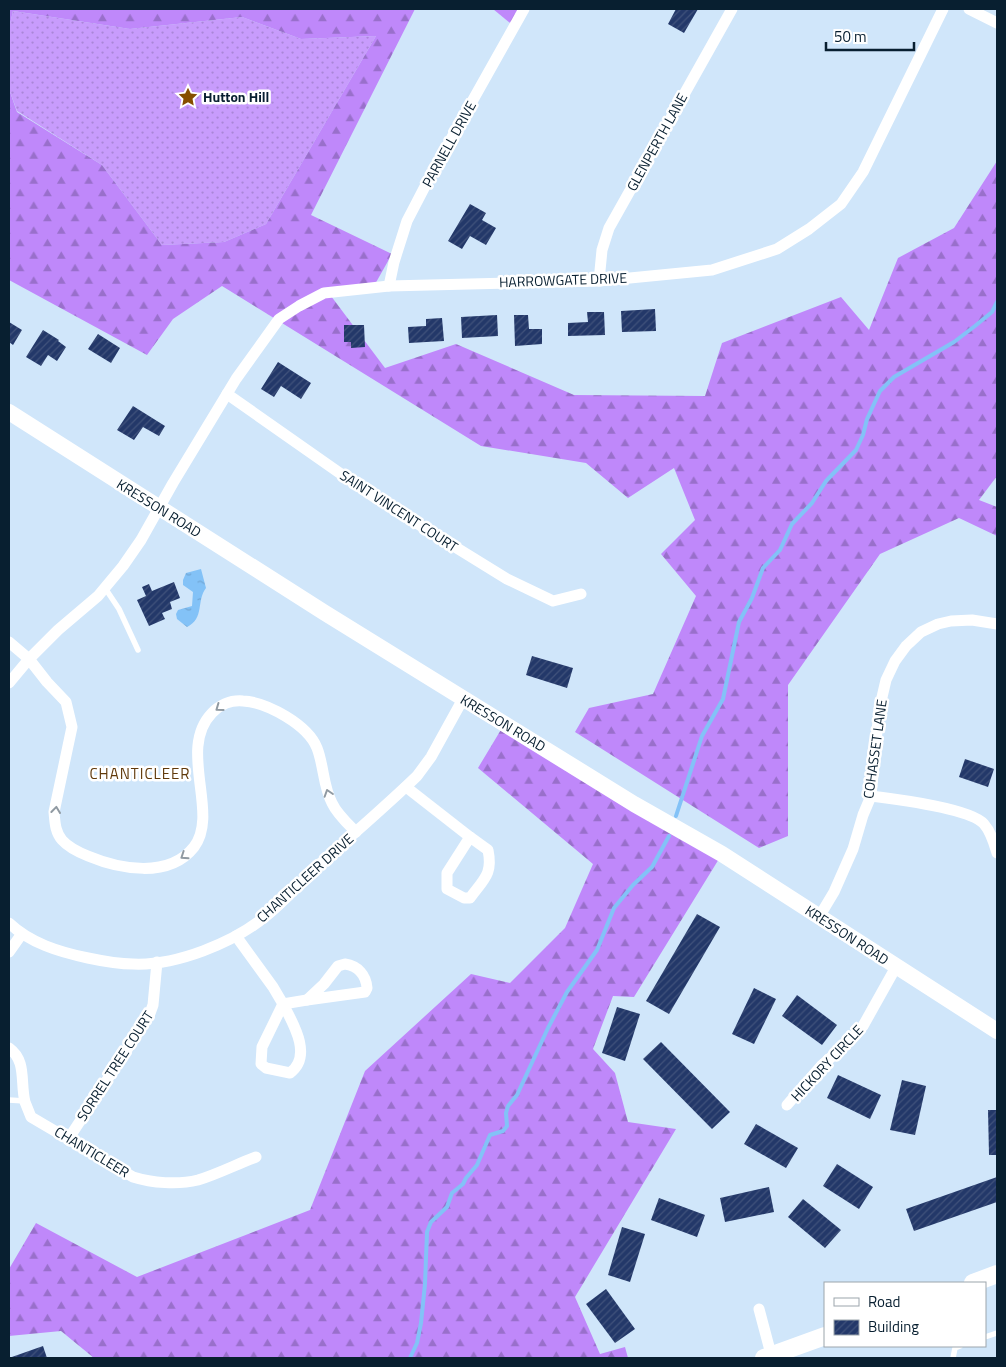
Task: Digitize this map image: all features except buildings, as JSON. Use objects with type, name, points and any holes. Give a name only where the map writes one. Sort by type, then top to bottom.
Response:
[{"type":"main road","points":[[976,1282],[997,1274]]},
{"type":"main road","points":[[770,1358],[824,1336]]},
{"type":"street","name":"PARNELL DRIVE","points":[[389,286],[394,262],[407,222],[524,9]]},
{"type":"street","name":"GLENPERTH LANE","points":[[599,280],[602,250],[609,228],[732,9]]},
{"type":"street","name":"HARROWGATE DRIVE","points":[[159,508],[227,394],[279,319],[324,293],[389,286],[599,280],[712,270],[777,249],[816,224],[841,204],[862,172],[943,9]]},
{"type":"street","points":[[970,9],[997,23]]},
{"type":"street","name":"SAINT VINCENT COURT","points":[[227,394],[371,495],[507,579],[553,600],[581,594]]},
{"type":"street","name":"KRESSON ROAD","points":[[9,412],[463,698],[634,804],[722,854],[997,1031]]},
{"type":"street","points":[[9,683],[29,659],[105,588],[141,540],[159,508]]},
{"type":"street","name":"COHASSET LANE","points":[[819,918],[842,875],[871,796],[879,710],[886,680],[895,661],[906,646],[922,632],[938,624],[972,620],[997,624]]},
{"type":"street","points":[[9,642],[29,659],[66,702],[72,727],[54,819],[55,826],[62,840],[74,850],[116,866],[136,868],[154,868],[171,863],[189,853],[197,843],[201,827],[202,805],[197,764],[198,744],[202,729],[209,716],[219,706],[228,702],[243,701],[261,704],[283,715],[304,731],[316,747],[327,792],[332,804],[356,832]]},
{"type":"street","name":"CHANTICLEER DRIVE","points":[[9,923],[21,934],[48,947],[72,955],[104,962],[134,964],[157,962],[214,947],[236,936],[266,916],[417,776],[431,757],[463,698]]},
{"type":"street","points":[[406,787],[488,850],[491,864],[487,874],[470,898],[464,898],[447,889],[447,873],[470,837]]},
{"type":"street","points":[[871,796],[921,802],[976,817],[984,824],[990,834],[997,853]]},
{"type":"street","points":[[9,952],[21,934]]},
{"type":"street","points":[[236,936],[273,987],[283,1004],[296,1029],[300,1041],[300,1061],[297,1068],[290,1073],[266,1068],[261,1064],[262,1047],[283,1004]]},
{"type":"street","name":"SORREL TREE COURT","points":[[69,1138],[148,1016],[153,1005],[157,962]]},
{"type":"street","points":[[283,1004],[364,992],[367,988],[367,981],[359,970],[351,965],[338,966],[324,984],[307,1000]]},
{"type":"street","name":"HICKORY CIRCLE","points":[[787,1106],[821,1066],[852,1040],[863,1026],[896,967]]},
{"type":"street","name":"CHANTICLEER","points":[[9,1048],[19,1058],[21,1064],[25,1101],[31,1116],[133,1177],[146,1181],[172,1182],[196,1180],[256,1157]]},
{"type":"street","points":[[758,1309],[770,1358]]},
{"type":"lane","points":[[105,588],[118,609],[138,650]]},
{"type":"lane","points":[[9,1100],[25,1101]]},
{"type":"lane","points":[[953,1358],[954,1348],[957,1347]]},
{"type":"shaded area","points":[[13,11],[130,29],[242,17],[301,39],[376,36],[266,224],[224,242],[162,245],[102,165],[17,111],[9,89],[9,28]]},
{"type":"green space","points":[[9,9],[415,9],[311,215],[392,254],[374,286],[328,292],[385,368],[456,344],[574,395],[705,396],[722,343],[841,297],[869,330],[898,258],[954,228],[997,161],[997,476],[979,500],[997,507],[997,536],[959,518],[880,554],[788,685],[788,836],[759,848],[575,732],[589,708],[653,694],[696,596],[661,554],[695,520],[674,468],[628,498],[586,463],[481,446],[222,286],[173,319],[147,355],[9,280],[9,89],[17,112],[102,165],[162,245],[224,242],[266,224],[376,36],[301,39],[242,17],[130,29],[13,11],[9,28]]},
{"type":"green space","points":[[493,9],[525,9],[515,27]]},
{"type":"green space","points":[[505,723],[722,854],[634,997],[613,996],[593,1049],[615,1073],[628,1122],[676,1129],[575,1297],[600,1354],[625,1347],[628,1358],[94,1358],[61,1331],[9,1336],[9,1269],[36,1223],[137,1277],[310,1210],[365,1071],[471,974],[510,983],[565,928],[593,864],[478,768]]},
{"type":"water","points":[[201,569],[206,588],[201,598],[196,619],[187,627],[177,619],[176,614],[178,610],[192,606],[193,592],[183,585],[183,580],[186,573]]},
{"type":"waterway","points":[[676,816],[702,736],[723,699],[739,622],[752,598],[763,568],[780,550],[792,524],[812,503],[826,481],[856,450],[880,391],[894,377],[954,342],[992,312],[997,302]]},
{"type":"waterway","points":[[410,1358],[417,1343],[421,1323],[427,1232],[431,1222],[447,1207],[452,1193],[463,1184],[477,1165],[490,1135],[503,1131],[507,1126],[506,1113],[508,1106],[517,1095],[567,992],[597,950],[614,908],[633,885],[652,867],[669,836]]},
{"type":"place","name":"Hutton Hill","points":[[188,97]]},
{"type":"district","name":"CHANTICLEER","points":[[140,774]]}]
